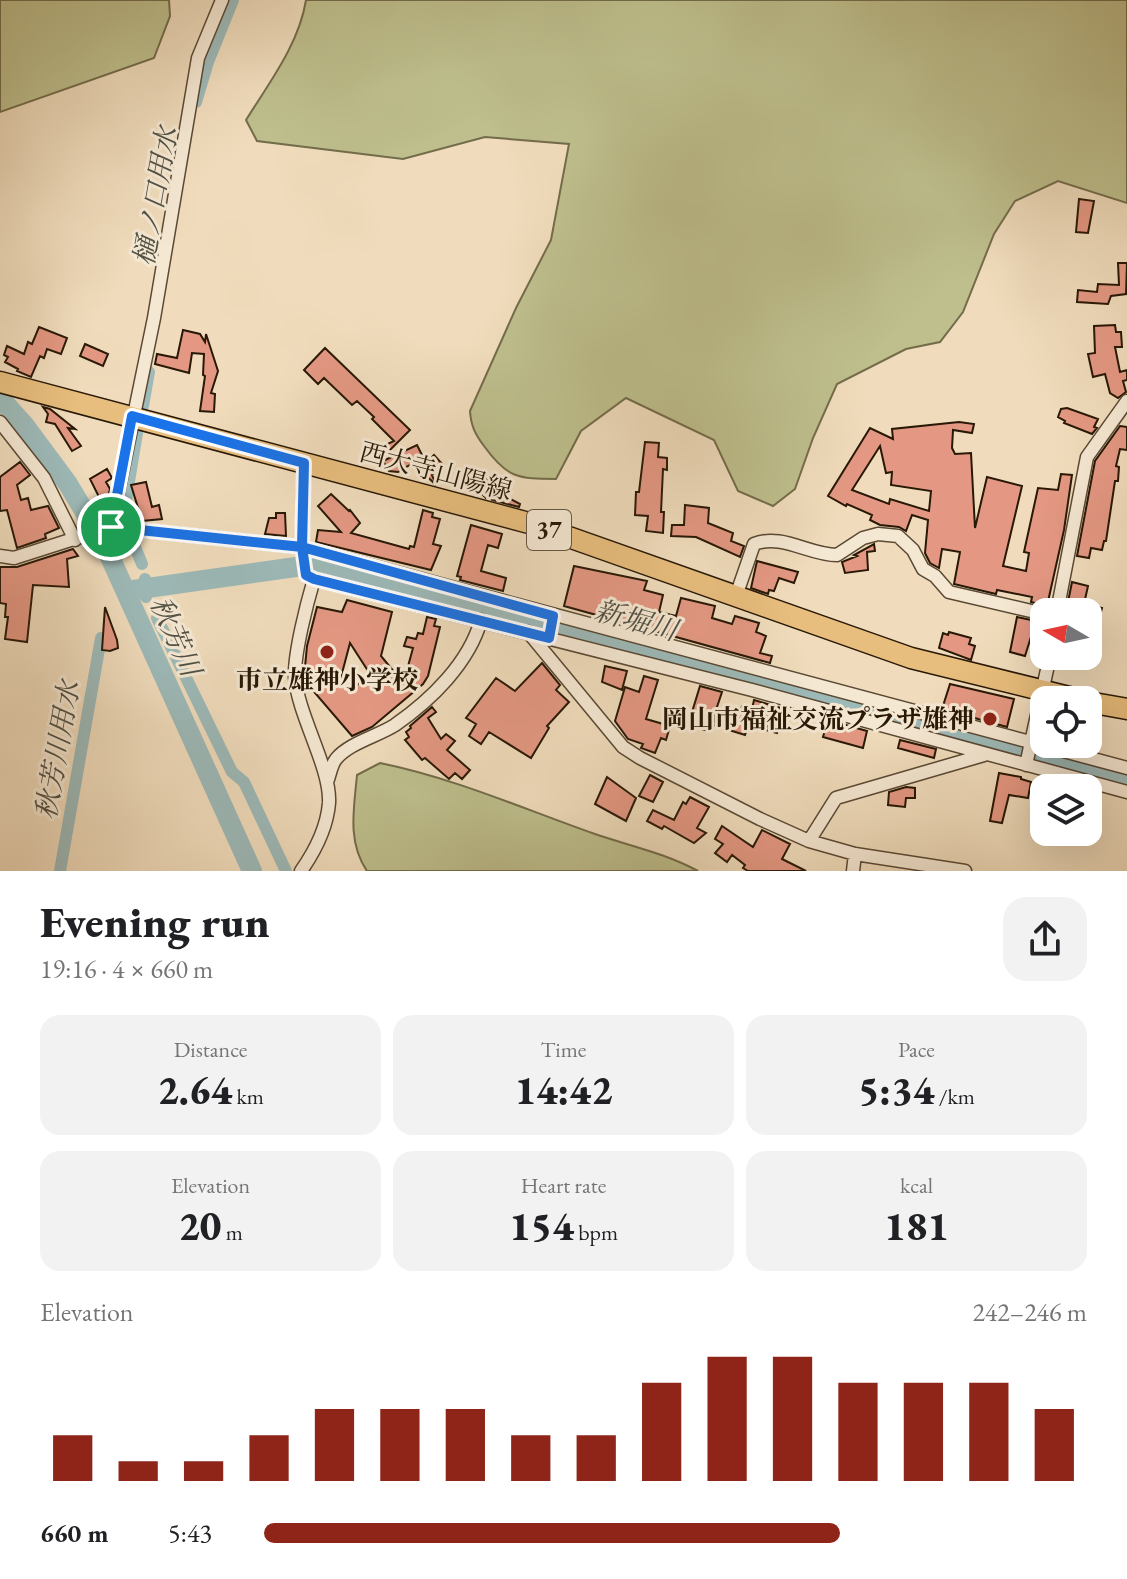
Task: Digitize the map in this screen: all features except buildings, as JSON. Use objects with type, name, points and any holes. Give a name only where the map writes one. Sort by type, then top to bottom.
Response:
[{"type":"main road","name":"西大寺山陽線","points":[[5,384],[529,523],[911,658],[1030,688]]},
{"type":"main road","points":[[1102,705],[1127,709]]},
{"type":"street","points":[[109,528],[154,318],[198,58],[222,0]]},
{"type":"street","points":[[1060,598],[1087,457],[1127,401]]},
{"type":"street","points":[[0,422],[44,478],[78,539]]},
{"type":"street","points":[[301,871],[318,846],[329,802],[295,675],[310,577],[302,550],[304,463]]},
{"type":"street","points":[[0,556],[14,558],[109,528],[302,550],[412,590],[481,620],[528,632],[551,627],[754,679],[984,755],[1026,763],[1127,792]]},
{"type":"street","points":[[736,596],[754,544],[777,540],[837,555],[863,538],[889,533],[906,542],[923,569],[935,576],[949,592],[1030,611]]},
{"type":"street","points":[[310,577],[412,590],[754,679],[1030,744]]},
{"type":"street","points":[[326,785],[332,764],[338,756],[395,725],[459,665],[474,642],[481,620]]},
{"type":"street","points":[[528,632],[623,747],[760,819],[809,841],[855,854],[965,871]]},
{"type":"street","points":[[1026,763],[1030,750]]},
{"type":"street","points":[[809,841],[836,798],[984,755]]},
{"type":"street","points":[[1087,758],[1127,768]]},
{"type":"street","points":[[853,871],[855,854]]},
{"type":"green space","points":[[0,0],[169,0],[170,16],[154,58],[0,112]]},
{"type":"green space","points":[[306,0],[1127,0],[1127,203],[1058,181],[1015,201],[994,234],[963,312],[940,342],[906,349],[837,384],[795,489],[773,506],[738,491],[714,440],[626,398],[581,431],[556,479],[523,477],[507,471],[492,457],[476,434],[470,411],[516,308],[551,240],[569,144],[485,137],[403,159],[257,141],[246,120],[290,48]]},
{"type":"green space","points":[[380,763],[462,785],[698,871],[367,871],[354,837],[357,775]]},
{"type":"waterway","name":"樋ノ口用水","points":[[196,102],[233,0]]},
{"type":"waterway","name":"樋ノ口用水","points":[[143,406],[149,372]]},
{"type":"waterway","name":"秋芳川","points":[[0,398],[68,484],[105,546],[252,871]]},
{"type":"waterway","name":"樋ノ口用水","points":[[137,433],[123,518],[142,564]]},
{"type":"waterway","points":[[105,546],[129,536]]},
{"type":"waterway","name":"新堀川","points":[[126,591],[317,564],[1127,778]]},
{"type":"waterway","name":"樋ノ口用水","points":[[145,579],[146,597]]},
{"type":"waterway","name":"樋ノ口用水","points":[[157,618],[232,772],[244,782],[286,871]]},
{"type":"waterway","name":"秋芳川用水","points":[[60,871],[101,638]]},
{"type":"place","name":"市立雄神小学校","points":[[327,652]]},
{"type":"place","name":"岡山市福祉交流プラザ雄神","points":[[990,719]]},
{"type":"route","points":[[111,527],[132,416],[304,463],[302,547],[553,616],[549,638],[314,579],[306,575],[302,547],[111,527]]}]
